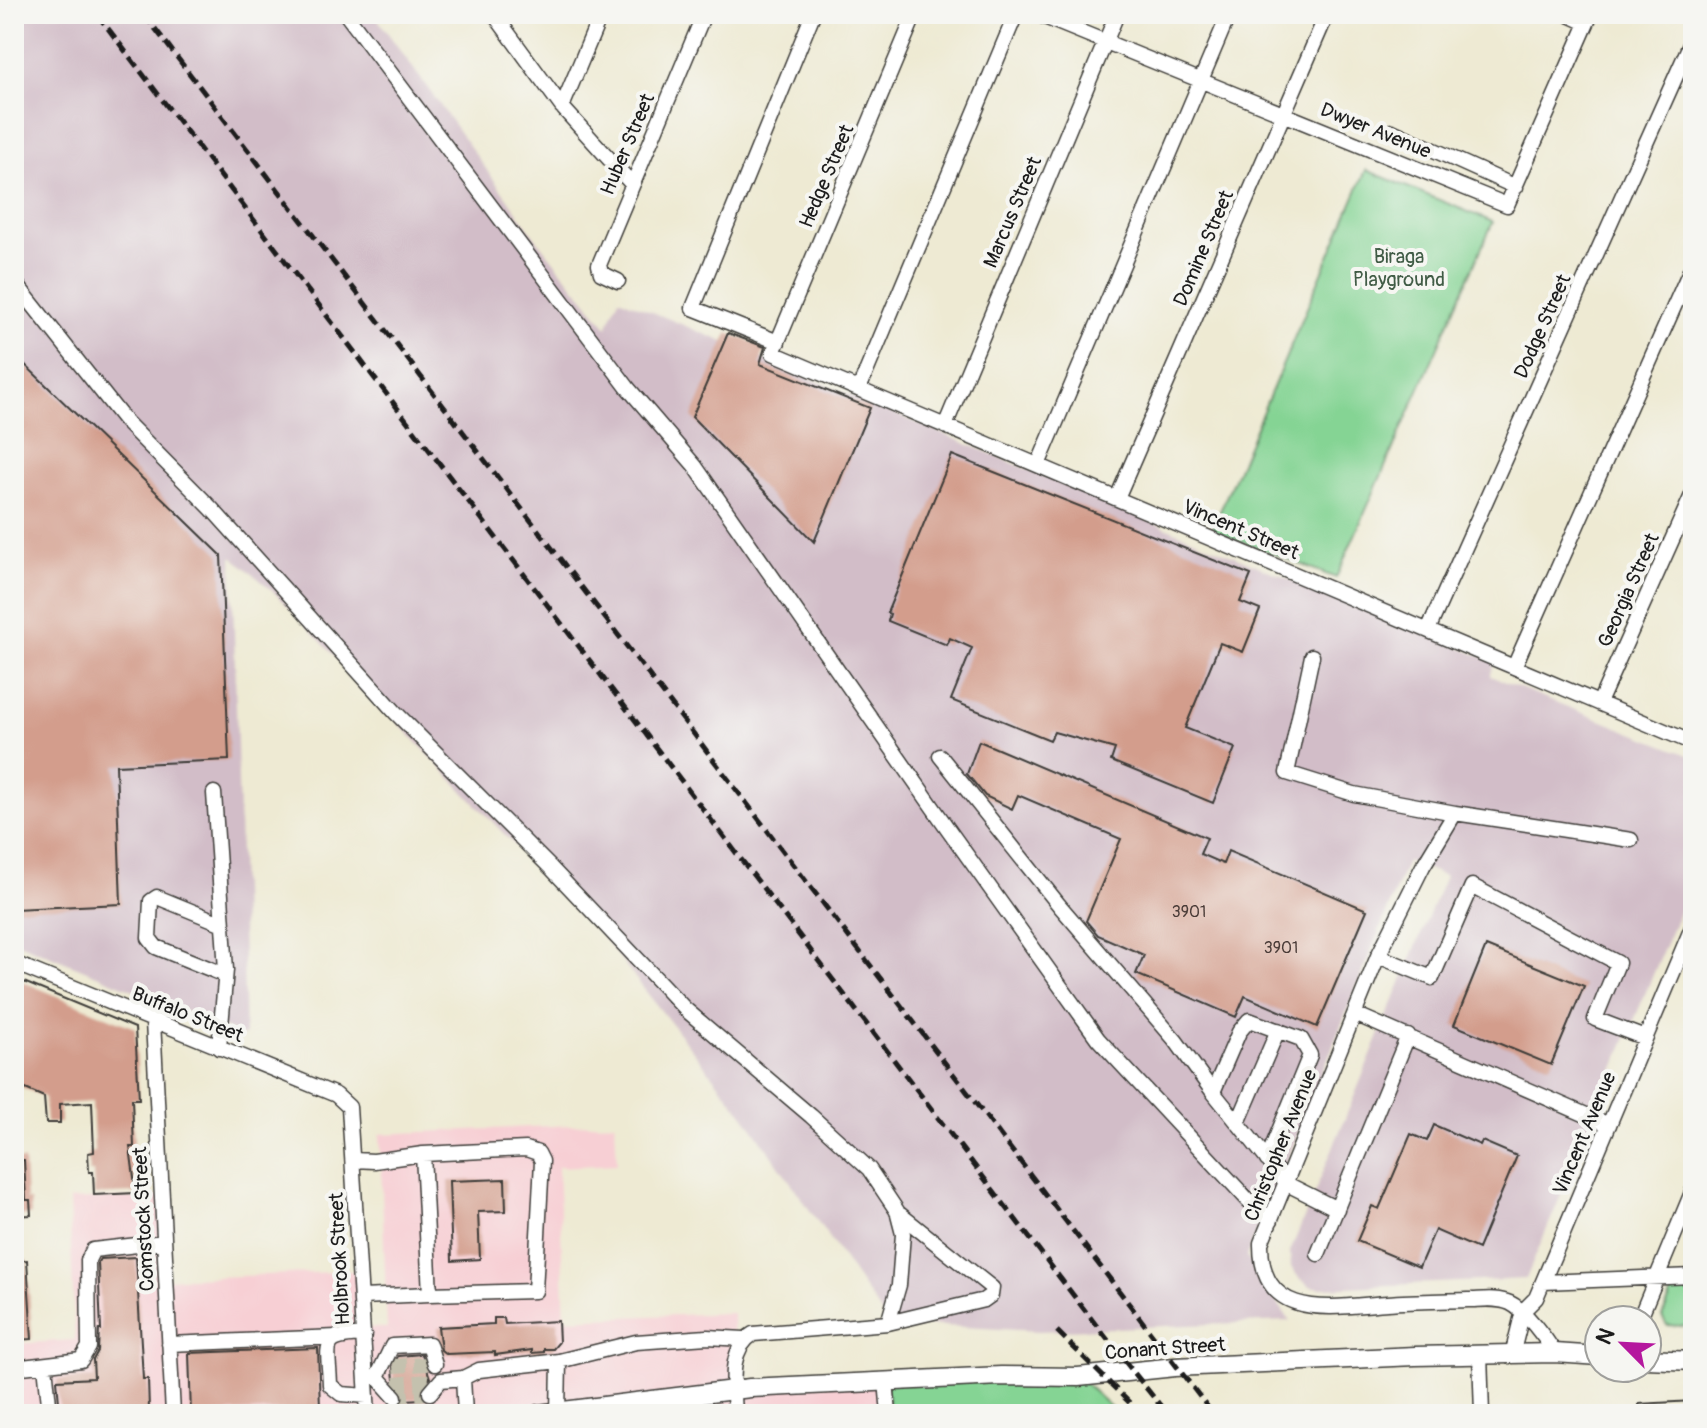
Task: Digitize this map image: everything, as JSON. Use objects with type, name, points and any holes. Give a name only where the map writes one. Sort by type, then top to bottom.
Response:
[{"type":"main road","name":"Conant Street","points":[[551,1413],[734,1389],[1001,1376],[1078,1377],[1175,1367],[1480,1354],[1583,1355]]},
{"type":"main road","points":[[1663,1360],[1693,1361]]},
{"type":"street","points":[[346,14],[628,388],[695,466],[1098,1039],[1247,1199],[1271,1220]]},
{"type":"street","points":[[562,107],[601,14]]},
{"type":"street","name":"Huber Street","points":[[618,281],[601,273],[599,265],[704,14]]},
{"type":"street","name":"Vincent Street","points":[[813,14],[693,308],[859,389],[1693,743]]},
{"type":"street","name":"Hedge Street","points":[[776,347],[915,14]]},
{"type":"street","points":[[859,389],[1016,14]]},
{"type":"street","name":"Dwyer Avenue","points":[[1037,14],[1507,205],[1516,187]]},
{"type":"street","name":"Marcus Street","points":[[945,426],[1117,14]]},
{"type":"street","points":[[1038,465],[1229,14]]},
{"type":"street","name":"Domine Street","points":[[1117,498],[1327,14]]},
{"type":"street","points":[[1392,131],[1516,187],[1589,18],[1567,14]]},
{"type":"street","points":[[497,15],[562,107],[631,183]]},
{"type":"street","name":"Dodge Street","points":[[1428,630],[1693,38]]},
{"type":"street","points":[[1514,667],[1693,264]]},
{"type":"street","points":[[14,281],[125,421],[212,509],[396,713],[551,868],[685,1009],[869,1169],[897,1211],[903,1234],[899,1285],[888,1323]]},
{"type":"street","name":"Georgia Street","points":[[1599,703],[1693,493]]},
{"type":"street","points":[[1312,656],[1287,773],[1354,794],[1631,840]]},
{"type":"street","points":[[940,756],[1059,905],[1166,1030],[1287,1184],[1337,1209]]},
{"type":"street","points":[[214,793],[225,975],[219,1048]]},
{"type":"street","name":"Christopher Avenue","points":[[1455,813],[1423,866],[1378,956],[1261,1243],[1262,1264],[1270,1281],[1283,1296],[1305,1306],[1502,1300],[1523,1311]]},
{"type":"street","points":[[1378,956],[1432,978],[1472,886],[1618,963],[1595,1019],[1645,1038]]},
{"type":"street","points":[[223,924],[157,897],[151,901],[149,938],[156,947],[225,975]]},
{"type":"street","name":"Vincent Avenue","points":[[1512,1355],[1523,1311],[1536,1298],[1693,925]]},
{"type":"street","name":"Buffalo Street","points":[[14,963],[336,1095],[346,1103]]},
{"type":"street","points":[[1355,1014],[1609,1125]]},
{"type":"street","points":[[1213,1092],[1239,1032],[1249,1020],[1301,1039],[1310,1055],[1267,1160]]},
{"type":"street","name":"Comstock Street","points":[[153,1021],[173,1414]]},
{"type":"street","points":[[1238,1123],[1278,1030]]},
{"type":"street","points":[[1318,1254],[1408,1036]]},
{"type":"street","name":"Holbrook Street","points":[[346,1103],[351,1111],[364,1335],[384,1379],[367,1396],[368,1414]]},
{"type":"street","points":[[354,1160],[526,1149],[538,1153],[542,1161],[535,1291],[362,1297]]},
{"type":"street","points":[[423,1154],[430,1294]]},
{"type":"street","points":[[1645,1304],[1693,1190]]},
{"type":"street","points":[[384,1379],[392,1346],[429,1344],[434,1385],[463,1378],[479,1370],[559,1361],[636,1342],[707,1337],[744,1339],[753,1334],[888,1323],[984,1300],[992,1293],[992,1288],[897,1212]]},
{"type":"street","points":[[14,1368],[81,1360],[89,1347],[88,1260],[93,1250],[164,1242]]},
{"type":"street","points":[[1543,1282],[1693,1276]]},
{"type":"street","points":[[1523,1311],[1555,1353]]},
{"type":"street","points":[[169,1344],[364,1335]]},
{"type":"street","points":[[337,1337],[329,1347],[330,1385],[341,1394],[367,1396]]},
{"type":"street","points":[[735,1414],[735,1360],[744,1339]]},
{"type":"street","points":[[1480,1354],[1482,1414]]},
{"type":"street","points":[[551,1413],[559,1361]]},
{"type":"street","points":[[45,1365],[50,1414]]},
{"type":"street","points":[[463,1378],[465,1414]]},
{"type":"street","points":[[886,1381],[889,1414]]},
{"type":"shaded area","points":[[14,14],[374,14],[541,245],[607,327],[619,298],[1296,582],[1495,662],[1490,676],[1693,757],[1693,879],[1526,1279],[1321,1288],[1310,1286],[1291,1267],[1290,1252],[1445,876],[1407,861],[1246,1256],[1290,1321],[1039,1331],[888,1323],[746,1118],[606,941],[274,592],[232,556],[245,1036],[14,941]]},
{"type":"shaded area","points":[[615,1123],[617,1164],[558,1167],[565,1319],[733,1313],[734,1389],[886,1381],[889,1414],[14,1414],[14,1344],[75,1340],[69,1200],[162,1196],[166,1279],[360,1271],[363,1328],[387,1328],[380,1134]]},
{"type":"green space","name":"Biraga Playground","points":[[1366,170],[1493,222],[1336,578],[1212,530]]},
{"type":"green space","points":[[1693,1285],[1693,1327],[1667,1325],[1663,1319],[1675,1286]]},
{"type":"green space","points":[[1078,1377],[1118,1414],[889,1414],[886,1381]]},
{"type":"building","points":[[728,333],[765,347],[760,364],[870,408],[814,542],[692,417]]},
{"type":"building","points":[[14,354],[221,555],[229,760],[116,765],[121,904],[14,909]]},
{"type":"building","points":[[952,455],[1251,575],[1240,602],[1260,610],[1243,652],[1220,643],[1185,728],[1235,748],[1213,803],[1111,761],[1115,749],[1054,732],[1050,740],[951,700],[972,648],[950,638],[947,645],[888,621],[890,614],[887,613]]},
{"type":"building","points":[[979,741],[1207,838],[1200,854],[1223,864],[1228,851],[1367,910],[1317,1027],[1245,996],[1236,1017],[1136,974],[1144,955],[1098,935],[1086,921],[1121,839],[1018,795],[1012,809],[985,796],[967,774]]},
{"type":"building","points":[[1486,946],[1584,986],[1551,1065],[1454,1025]]},
{"type":"building","points":[[14,978],[135,1028],[139,1099],[132,1099],[134,1147],[130,1147],[136,1193],[94,1195],[88,1153],[94,1152],[92,1102],[60,1104],[60,1123],[46,1123],[44,1097],[14,1084]]},
{"type":"building","points":[[1434,1125],[1480,1145],[1482,1141],[1517,1156],[1478,1249],[1435,1230],[1419,1267],[1357,1241],[1372,1206],[1379,1209],[1411,1134],[1427,1141]]},
{"type":"building","points":[[14,1160],[24,1160],[26,1200],[30,1200],[31,1215],[14,1216]]},
{"type":"building","points":[[505,1179],[506,1211],[478,1212],[480,1259],[452,1261],[449,1181]]},
{"type":"building","points":[[136,1257],[143,1379],[148,1379],[149,1410],[145,1414],[60,1414],[57,1380],[94,1378],[93,1360],[98,1351],[101,1330],[98,1262],[100,1259]]},
{"type":"building","points":[[27,1260],[32,1339],[14,1340],[14,1261]]},
{"type":"building","points":[[494,1318],[504,1318],[505,1324],[558,1321],[559,1342],[553,1349],[532,1353],[532,1350],[495,1355],[495,1352],[446,1354],[441,1350],[438,1327],[494,1324]]},
{"type":"building","points":[[318,1348],[320,1409],[191,1414],[189,1353]]},
{"type":"building","points":[[422,1354],[430,1378],[420,1390],[422,1399],[404,1400],[403,1391],[394,1381],[393,1367],[398,1356]]},
{"type":"building","points":[[1693,1401],[1693,1414],[1639,1414],[1639,1404]]},
{"type":"tunnel","points":[[393,1366],[429,1364]]},
{"type":"tunnel","points":[[394,1384],[430,1381]]},
{"type":"tunnel","points":[[395,1397],[430,1393]]},
{"type":"railway","points":[[97,14],[1167,1414]]},
{"type":"railway","points":[[144,14],[1213,1414]]},
{"type":"railway","points":[[1057,1331],[1141,1414]]}]
